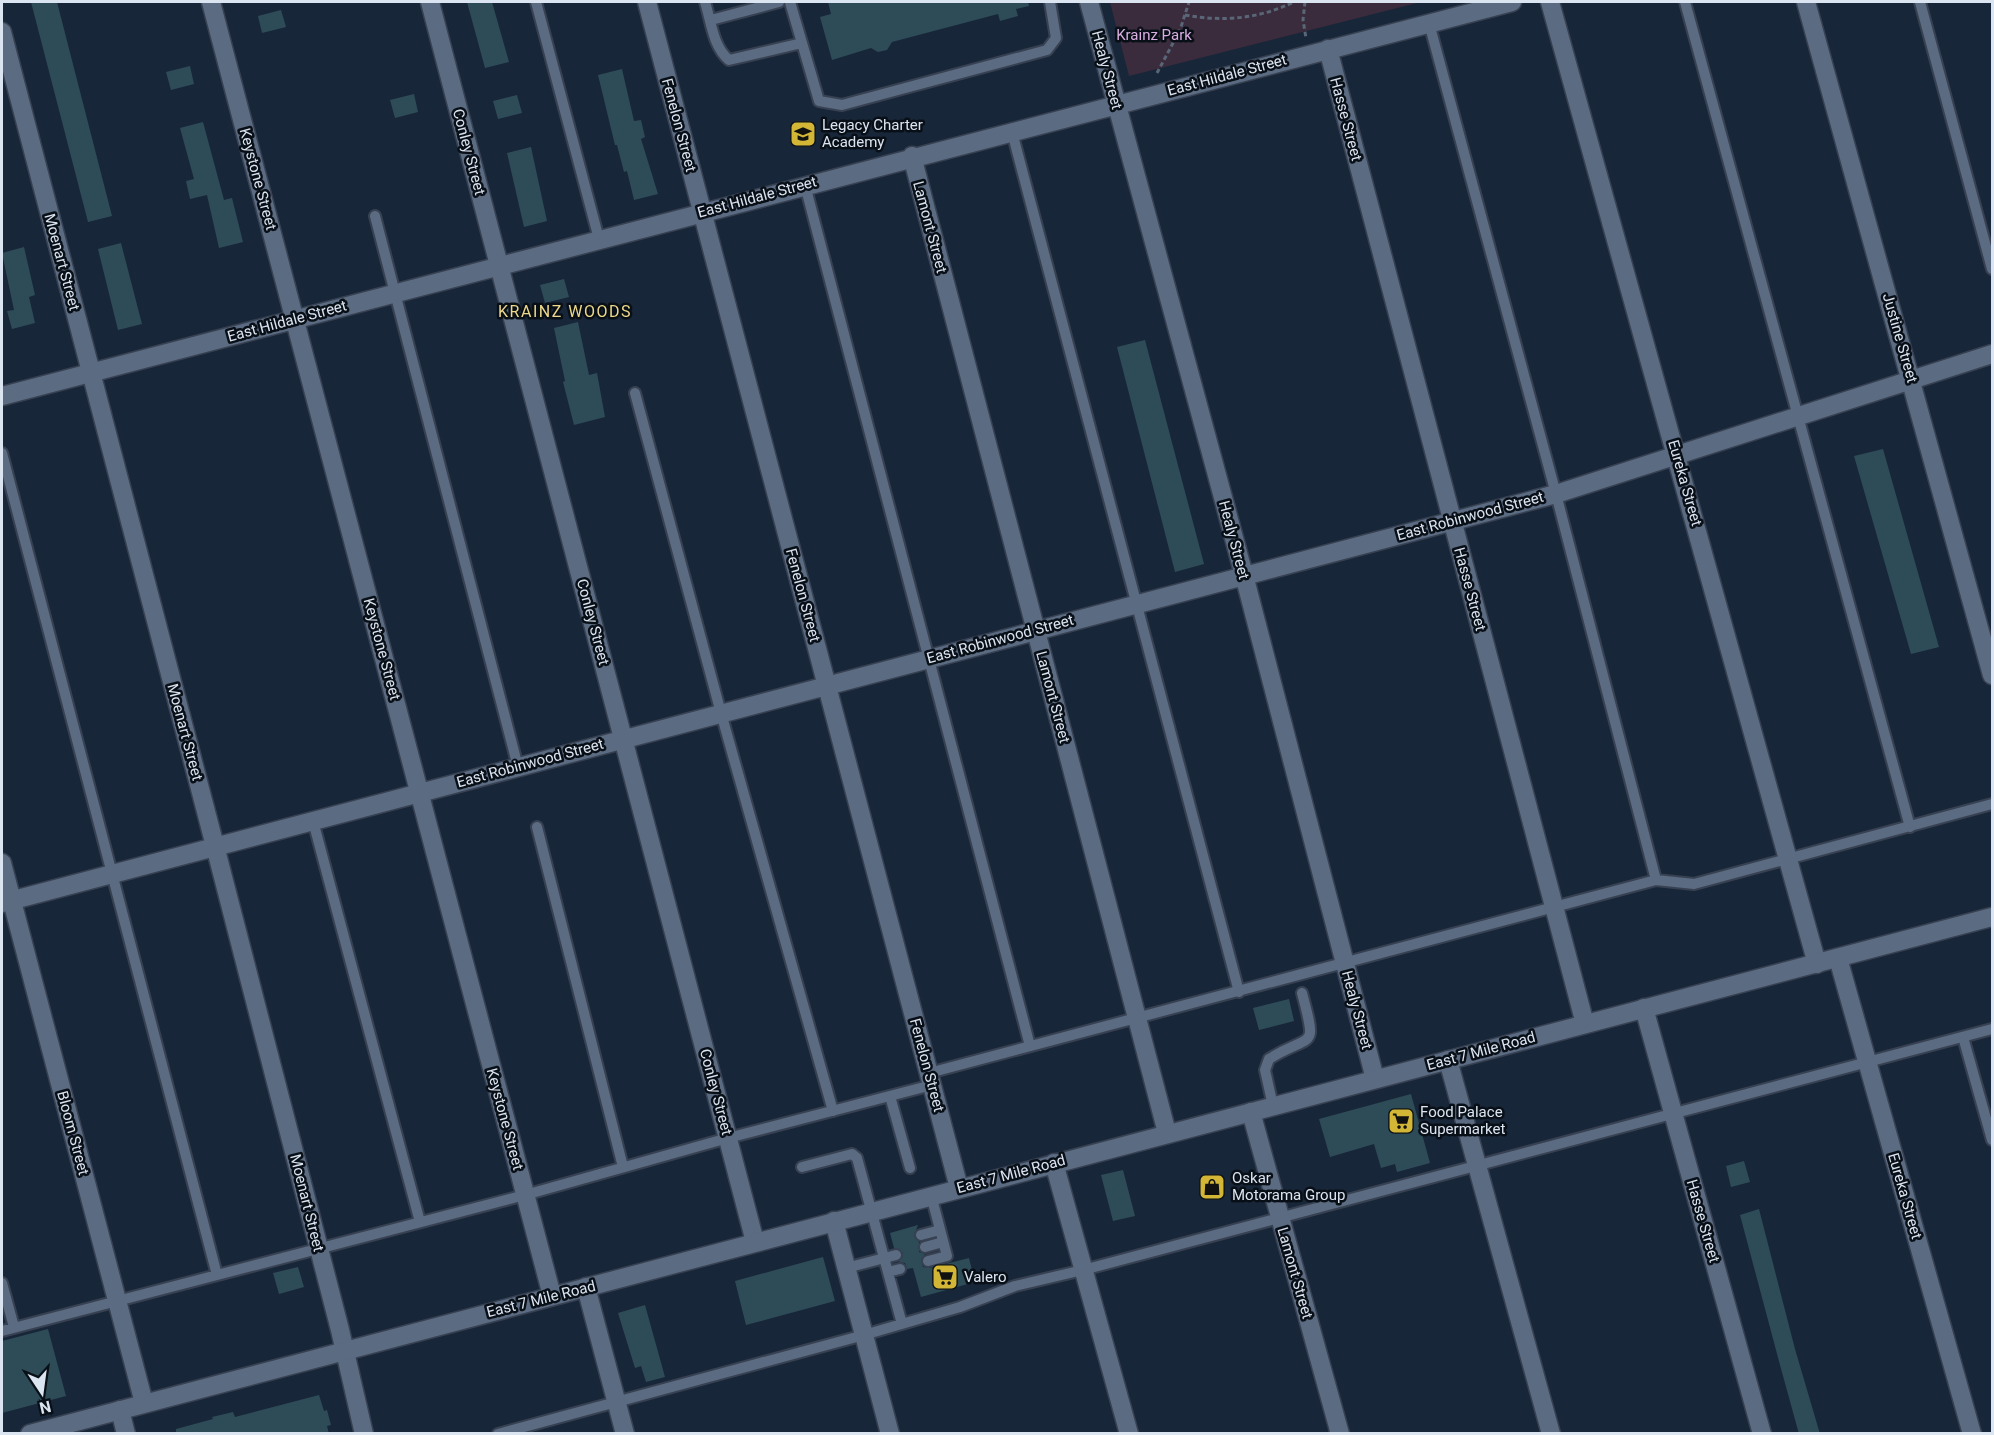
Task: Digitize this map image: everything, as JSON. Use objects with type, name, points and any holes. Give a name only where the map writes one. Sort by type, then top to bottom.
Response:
[{"type":"street","name":"Keystone Street","points":[[212,2],[552,1296]]},
{"type":"street","name":"Conley Street","points":[[430,2],[755,1242]]},
{"type":"street","name":"Fenelon Street","points":[[647,2],[959,1188]]},
{"type":"street","name":"Healy Street","points":[[1089,2],[1244,575],[1375,1079]]},
{"type":"street","name":"East Hildale Street","points":[[2,396],[912,156],[1512,2]]},
{"type":"street","name":"Eureka Street","points":[[1550,2],[1817,964]]},
{"type":"street","name":"Justine Street","points":[[1806,2],[1992,675]]},
{"type":"street","name":"Moenart Street","points":[[2,32],[319,1248],[364,1434]]},
{"type":"street","name":"Hasse Street","points":[[1328,49],[1585,1024]]},
{"type":"street","name":"Lamont Street","points":[[912,156],[1167,1133]]},
{"type":"street","name":"East Robinwood Street","points":[[6,901],[1556,494],[1992,354]]},
{"type":"street","name":"Bloom Street","points":[[2,863],[6,901],[144,1403]]},
{"type":"street","name":"East 7 Mile Road","points":[[30,1434],[1992,917]]},
{"type":"street","name":"Eureka Street","points":[[1838,958],[1972,1434]]},
{"type":"street","name":"Hasse Street","points":[[1644,1008],[1762,1434]]},
{"type":"street","points":[[1448,1060],[1551,1434]]},
{"type":"street","name":"Lamont Street","points":[[1251,1112],[1340,1434]]},
{"type":"street","points":[[1054,1163],[1129,1434]]},
{"type":"street","points":[[834,1221],[890,1434]]},
{"type":"street","points":[[586,1287],[625,1434]]},
{"type":"street","points":[[120,1410],[126,1434]]},
{"type":"lane","points":[[536,2],[599,239]]},
{"type":"lane","points":[[705,2],[721,53],[729,60],[802,43]]},
{"type":"lane","points":[[711,20],[779,2]]},
{"type":"lane","points":[[790,2],[819,102],[842,105],[1047,50],[1056,39],[1056,23],[1050,2]]},
{"type":"lane","points":[[1685,2],[1910,827]]},
{"type":"lane","points":[[1920,2],[1992,269]]},
{"type":"lane","points":[[1429,23],[1556,494],[1656,880]]},
{"type":"lane","points":[[1012,132],[1239,992]]},
{"type":"lane","points":[[805,185],[1030,1046]]},
{"type":"lane","points":[[375,216],[518,766]]},
{"type":"lane","points":[[635,393],[721,712],[833,1111]]},
{"type":"lane","points":[[2,453],[216,1275]]},
{"type":"lane","points":[[2,1330],[525,1195],[728,1138],[890,1096],[930,1079],[1030,1046],[1555,909],[1656,880],[1694,884],[1992,804]]},
{"type":"lane","points":[[313,821],[420,1222]]},
{"type":"lane","points":[[537,827],[623,1167]]},
{"type":"lane","points":[[1273,1106],[1265,1070],[1269,1059],[1307,1042],[1311,1034],[1302,993]]},
{"type":"lane","points":[[498,1434],[616,1400],[864,1335],[960,1307],[1015,1286],[1673,1115],[1992,1029]]},
{"type":"lane","points":[[1963,1037],[1992,1140]]},
{"type":"lane","points":[[890,1096],[910,1168]]},
{"type":"lane","points":[[802,1167],[855,1155],[902,1324]]},
{"type":"lane","points":[[928,1261],[947,1256],[931,1195]]},
{"type":"lane","points":[[921,1235],[940,1230]]},
{"type":"lane","points":[[881,1246],[892,1242]]},
{"type":"lane","points":[[925,1247],[943,1242]]},
{"type":"lane","points":[[846,1268],[896,1255]]},
{"type":"lane","points":[[888,1272],[900,1269]]},
{"type":"lane","points":[[2,1283],[14,1327]]},
{"type":"path","points":[[1156,73],[1185,15],[1188,2]]},
{"type":"path","points":[[1185,15],[1203,18],[1238,18],[1268,14],[1294,2]]},
{"type":"path","points":[[1305,2],[1303,20],[1307,42]]},
{"type":"green space","name":"Krainz Park","points":[[1110,2],[1421,2],[1129,76]]},
{"type":"building","points":[[31,2],[57,2],[112,216],[88,222]]},
{"type":"building","points":[[467,2],[492,2],[509,62],[485,68]]},
{"type":"building","points":[[828,2],[1028,2],[1029,6],[1016,9],[1018,16],[1000,21],[998,14],[892,42],[887,50],[878,52],[871,48],[832,60],[820,17],[831,14]]},
{"type":"building","points":[[281,10],[286,27],[262,33],[258,16]]},
{"type":"building","points":[[190,66],[194,84],[171,90],[166,72]]},
{"type":"building","points":[[622,69],[634,121],[641,120],[645,137],[641,139],[658,194],[634,200],[627,171],[624,172],[617,145],[615,145],[598,75]]},
{"type":"building","points":[[414,94],[418,112],[395,118],[390,100]]},
{"type":"building","points":[[517,95],[522,113],[498,119],[493,101]]},
{"type":"building","points":[[203,122],[224,200],[232,198],[243,242],[219,248],[207,195],[190,199],[186,181],[194,179],[180,128]]},
{"type":"building","points":[[531,147],[547,221],[524,227],[507,153]]},
{"type":"building","points":[[121,243],[142,324],[118,330],[98,249]]},
{"type":"building","points":[[24,247],[35,295],[29,297],[35,323],[12,329],[7,311],[14,310],[2,253]]},
{"type":"building","points":[[564,279],[569,297],[545,303],[540,285]]},
{"type":"building","points":[[578,322],[589,375],[597,373],[605,417],[574,425],[563,382],[565,381],[554,328]]},
{"type":"building","points":[[1145,340],[1204,564],[1175,572],[1117,347]]},
{"type":"building","points":[[1883,449],[1939,647],[1911,654],[1854,456]]},
{"type":"building","points":[[1289,999],[1294,1021],[1259,1030],[1253,1008]]},
{"type":"building","points":[[1411,1094],[1430,1163],[1397,1172],[1395,1164],[1381,1168],[1374,1144],[1330,1157],[1319,1119]]},
{"type":"building","points":[[1744,1161],[1750,1182],[1731,1187],[1726,1166]]},
{"type":"building","points":[[1123,1170],[1135,1216],[1113,1221],[1101,1175]]},
{"type":"building","points":[[1759,1209],[1795,1349],[1820,1434],[1799,1434],[1780,1365],[1740,1215]]},
{"type":"building","points":[[918,1225],[914,1236],[919,1242],[919,1252],[925,1254],[921,1260],[923,1267],[930,1268],[969,1258],[975,1282],[921,1297],[913,1268],[907,1269],[905,1263],[899,1262],[903,1253],[894,1248],[890,1233]]},
{"type":"building","points":[[823,1257],[835,1301],[746,1325],[735,1281]]},
{"type":"building","points":[[298,1267],[304,1287],[279,1294],[273,1273]]},
{"type":"building","points":[[645,1305],[665,1377],[646,1382],[641,1366],[635,1368],[618,1313]]},
{"type":"building","points":[[48,1329],[66,1396],[2,1413],[2,1341]]},
{"type":"building","points":[[319,1395],[324,1411],[327,1410],[331,1425],[327,1426],[329,1434],[176,1434],[176,1429],[213,1419],[212,1417],[233,1412],[235,1417]]},
{"type":"place","name":"Legacy Charter Academy","points":[[803,134]]},
{"type":"place","name":"Food Palace Supermarket","points":[[1401,1121]]},
{"type":"place","name":"Oskar Motorama Group","points":[[1212,1187]]},
{"type":"place","name":"Valero","points":[[945,1277]]},
{"type":"district","name":"KRAINZ WOODS","points":[[565,311]]}]
